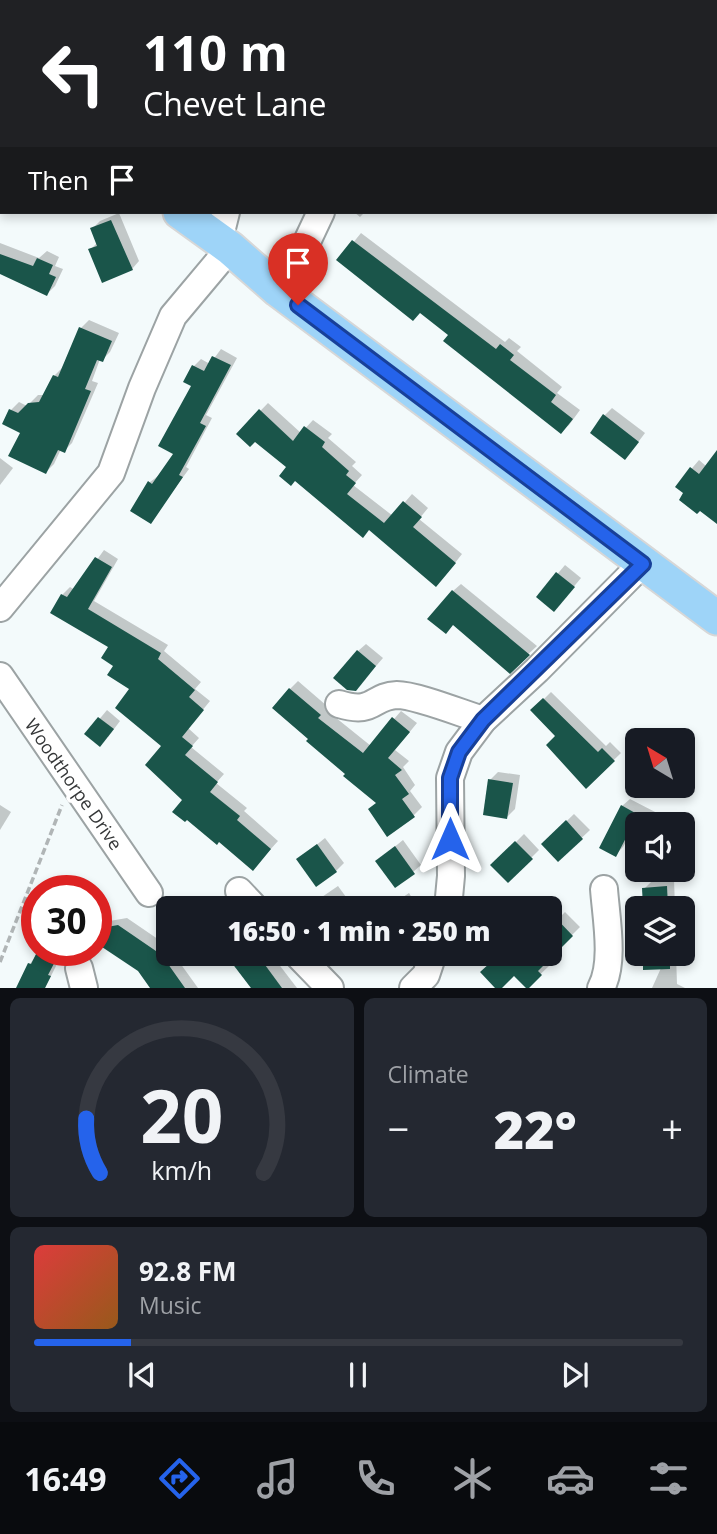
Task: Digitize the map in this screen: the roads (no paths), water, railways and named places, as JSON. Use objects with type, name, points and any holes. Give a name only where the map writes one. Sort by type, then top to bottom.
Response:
[{"type":"main road","points":[[184,214],[225,233],[278,290],[717,618]]},
{"type":"street","points":[[278,290],[296,265],[320,214]]},
{"type":"street","points":[[0,608],[111,473],[142,388],[173,316],[225,233]]},
{"type":"street","points":[[449,896],[450,778],[459,752],[483,720],[643,564]]},
{"type":"street","name":"Woodthorpe Drive","points":[[0,676],[149,892]]},
{"type":"street","points":[[339,704],[356,709],[366,717],[396,695],[483,720]]},
{"type":"street","points":[[601,988],[605,982],[609,948],[604,889]]},
{"type":"street","points":[[309,966],[330,988]]}]
